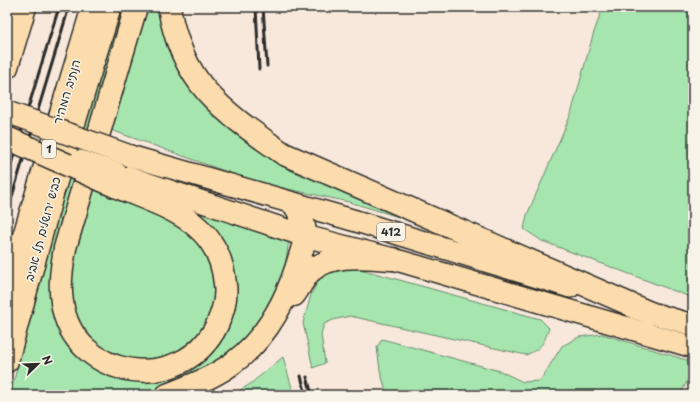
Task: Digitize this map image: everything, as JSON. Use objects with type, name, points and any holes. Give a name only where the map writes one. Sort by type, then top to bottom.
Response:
[{"type":"highway","points":[[7,67],[26,7]]},
{"type":"highway","name":"הנתיב המהיר","points":[[7,292],[93,7]]},
{"type":"highway","name":"כביש ירושלים תל אביב","points":[[7,361],[53,190],[110,7]]},
{"type":"highway","points":[[7,138],[116,180],[186,218],[204,233],[220,259],[224,275],[225,295],[220,318],[214,332],[197,352],[184,361],[167,368],[142,372],[129,370],[103,361],[81,344],[67,320],[62,304],[61,288],[65,248],[136,7]]},
{"type":"highway","points":[[169,7],[180,51],[201,87],[218,105],[236,120],[284,154],[650,313]]},
{"type":"highway","points":[[264,333],[269,327],[285,297],[297,267],[305,236],[303,220],[294,204]]},
{"type":"highway","points":[[167,395],[219,372],[246,352],[283,313],[312,270],[337,259],[393,259]]},
{"type":"main road","name":"412","points":[[7,112],[130,156],[489,261],[650,313],[693,325]]},
{"type":"main road","name":"412","points":[[116,180],[305,236],[393,259],[693,347]]},
{"type":"green space","points":[[7,7],[17,7],[7,38]]},
{"type":"green space","points":[[114,7],[128,7],[66,217],[75,347],[180,372],[199,364],[224,338],[236,301],[233,273],[146,188],[289,240],[285,267],[279,287],[264,315],[235,353],[155,395],[10,395],[27,331],[60,186]]},
{"type":"green space","points":[[142,7],[162,7],[213,110],[472,239],[349,202],[255,182],[111,130]]},
{"type":"green space","points":[[603,7],[693,7],[693,298],[542,241],[524,229],[527,215],[571,114],[593,35]]},
{"type":"green space","points":[[93,186],[169,219],[191,232],[212,262],[217,301],[200,337],[165,360],[130,362],[97,347],[74,317],[69,275]]},
{"type":"green space","points":[[349,266],[540,319],[549,328],[546,338],[536,350],[526,355],[350,316],[324,324],[321,334],[325,363],[313,368],[303,323],[311,295],[322,272]]},
{"type":"green space","points":[[602,334],[693,362],[693,376],[690,376],[680,395],[387,395],[380,370],[377,347],[382,339],[500,371],[523,382],[540,381],[562,346],[579,337]]},
{"type":"green space","points":[[283,357],[294,395],[231,395],[249,385]]},
{"type":"waterway","points":[[688,395],[693,386]]},
{"type":"railway","points":[[7,177],[59,7]]},
{"type":"railway","points":[[7,213],[69,7]]},
{"type":"railway","points":[[256,7],[259,69]]},
{"type":"railway","points":[[263,7],[267,66]]},
{"type":"railway","points":[[301,376],[306,395]]},
{"type":"railway","points":[[307,377],[312,395]]}]
